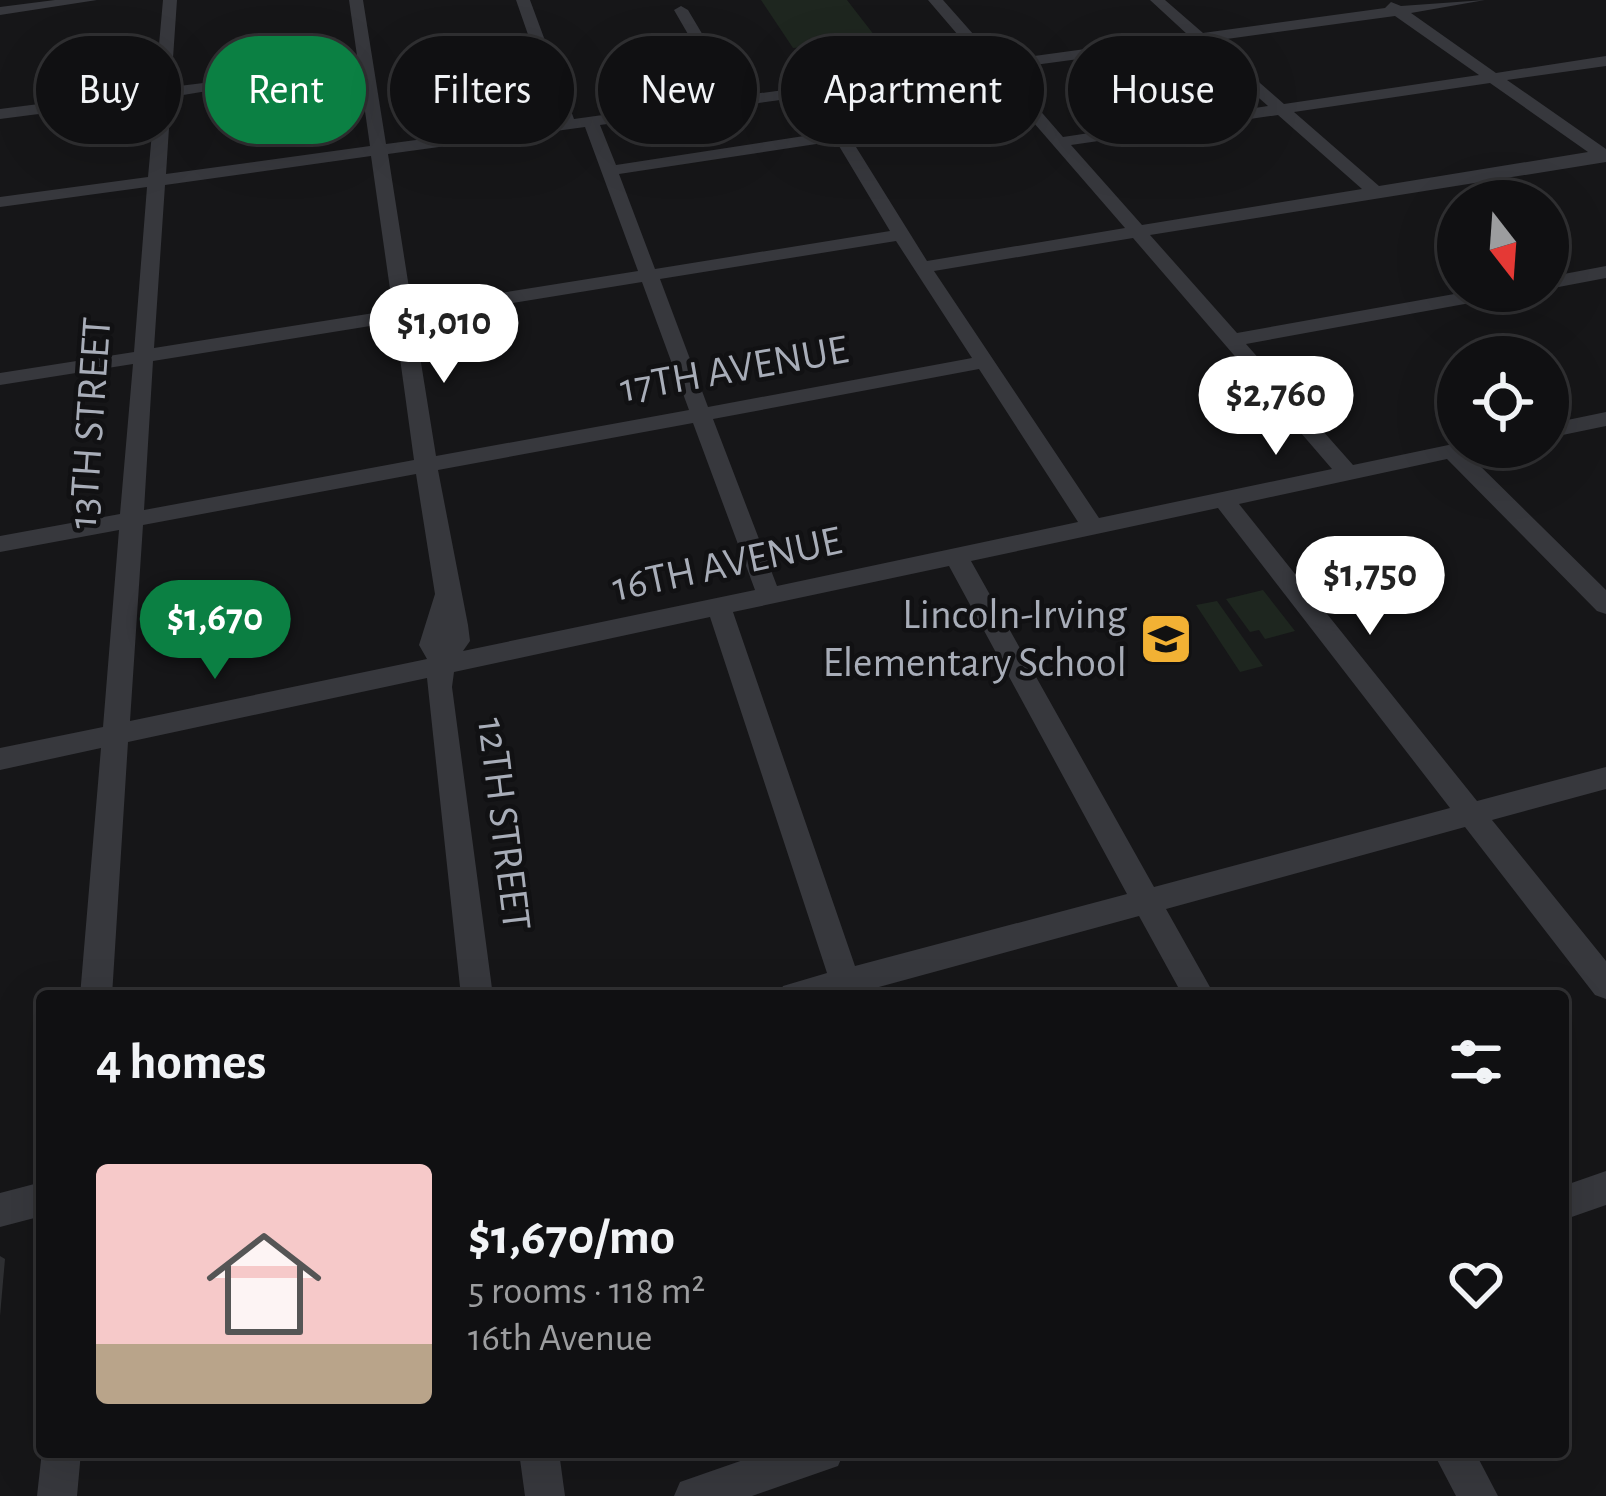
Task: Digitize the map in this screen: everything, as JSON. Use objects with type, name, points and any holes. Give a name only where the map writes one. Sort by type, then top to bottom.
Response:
[{"type":"street","points":[[0,10],[89,0]]},
{"type":"street","name":"13TH STREET","points":[[168,36],[170,0]]},
{"type":"street","name":"12TH STREET","points":[[356,0],[426,465],[447,594],[454,608],[458,641],[442,664],[439,687],[476,990]]},
{"type":"street","points":[[523,0],[536,36]]},
{"type":"street","points":[[937,0],[968,36]]},
{"type":"street","points":[[1157,0],[1198,36]]},
{"type":"street","points":[[1212,36],[1390,5],[1478,0]]},
{"type":"street","points":[[1390,5],[1605,155]]},
{"type":"street","points":[[681,10],[696,36]]},
{"type":"street","points":[[1060,142],[1606,61]]},
{"type":"street","points":[[1257,89],[1375,192]]},
{"type":"street","points":[[0,114],[36,109]]},
{"type":"street","points":[[574,124],[598,121]]},
{"type":"street","points":[[591,122],[769,596]]},
{"type":"street","points":[[1044,124],[1348,473]]},
{"type":"street","name":"13TH STREET","points":[[96,990],[133,519],[140,356],[161,144]]},
{"type":"street","points":[[0,202],[431,144]]},
{"type":"street","points":[[608,171],[786,144]]},
{"type":"street","points":[[844,144],[1094,527]]},
{"type":"street","points":[[924,267],[1605,155]]},
{"type":"street","points":[[0,380],[902,236]]},
{"type":"street","points":[[1569,279],[1606,272]]},
{"type":"street","points":[[1234,340],[1437,303]]},
{"type":"street","name":"17TH AVENUE","points":[[0,544],[986,362]]},
{"type":"street","points":[[1569,427],[1606,419]]},
{"type":"street","name":"16TH AVENUE","points":[[0,758],[1437,454]]},
{"type":"street","points":[[1480,468],[1606,605]]},
{"type":"street","points":[[1223,499],[1606,986]]},
{"type":"street","points":[[956,556],[1196,990]]},
{"type":"street","points":[[718,606],[845,982]]},
{"type":"street","points":[[816,990],[1606,778]]},
{"type":"street","points":[[1569,1201],[1606,1188]]},
{"type":"street","points":[[0,1210],[36,1201]]},
{"type":"street","points":[[57,1496],[60,1458]]},
{"type":"street","points":[[540,1458],[545,1496]]},
{"type":"street","points":[[694,1496],[806,1458]]},
{"type":"street","points":[[1456,1458],[1478,1496]]},
{"type":"shaded area","points":[[761,0],[847,0],[875,36],[785,36]]},
{"type":"shaded area","points":[[1263,590],[1295,631],[1265,639],[1259,630],[1250,632],[1226,599]]},
{"type":"shaded area","points":[[1217,601],[1263,666],[1240,672],[1196,605]]},
{"type":"place","name":"Lincoln-Irving Elementary School","points":[[1166,639]]}]
